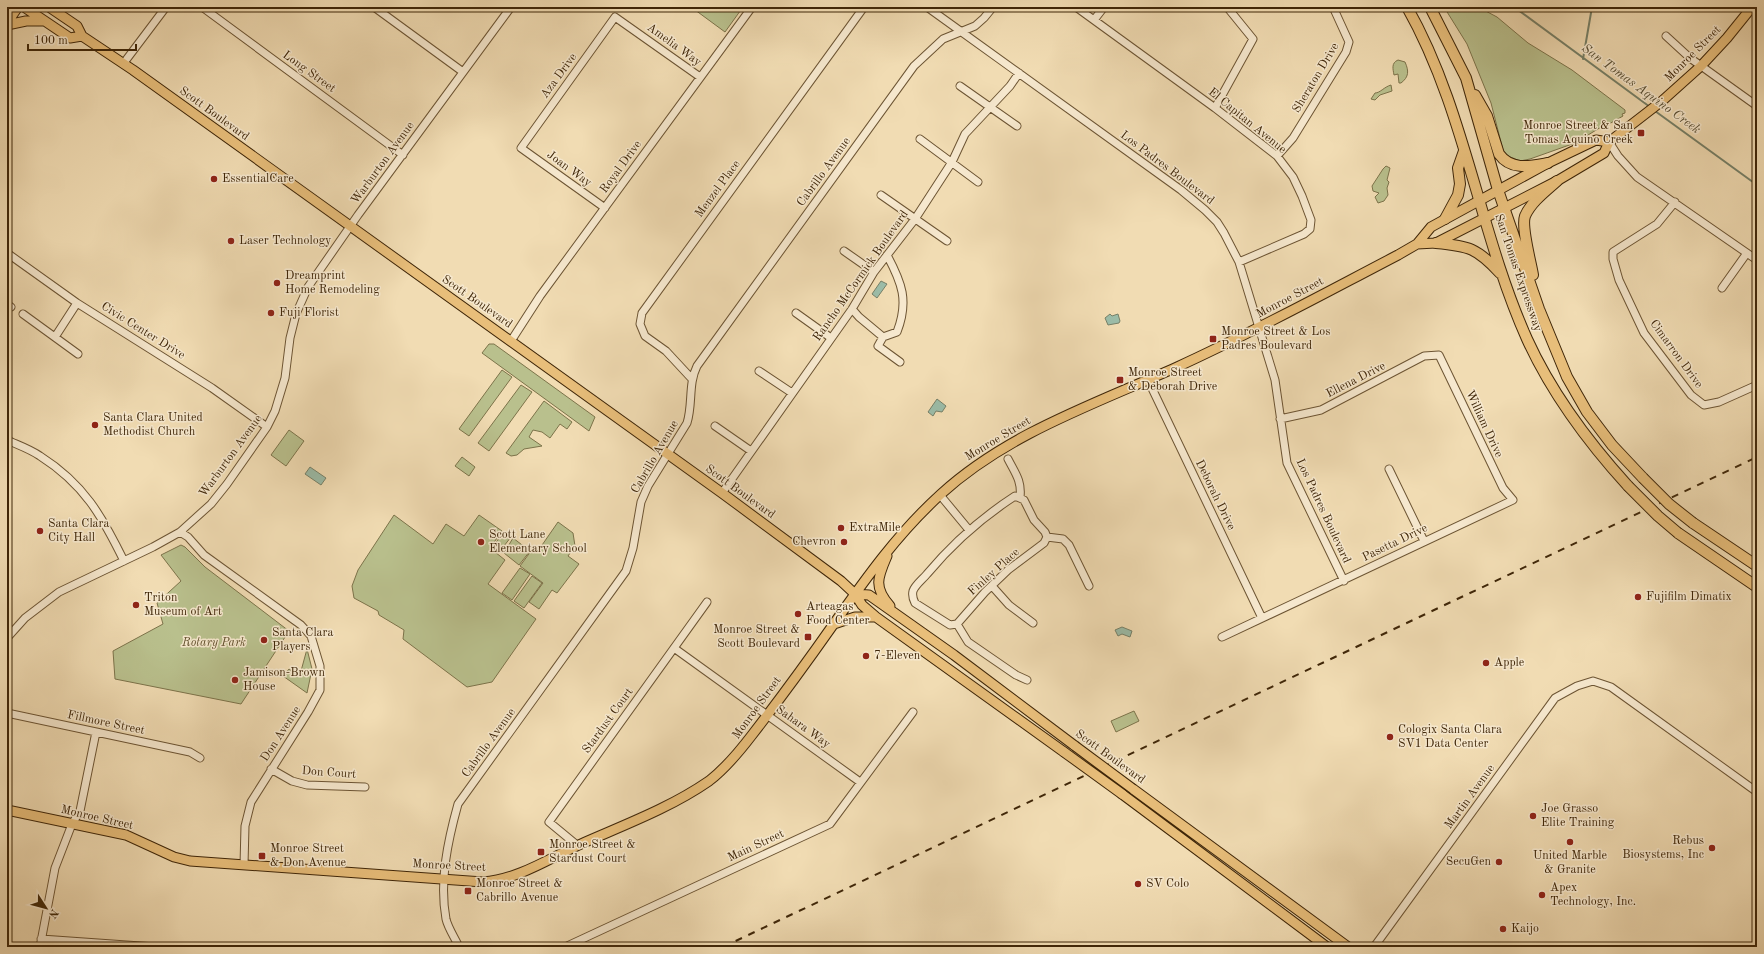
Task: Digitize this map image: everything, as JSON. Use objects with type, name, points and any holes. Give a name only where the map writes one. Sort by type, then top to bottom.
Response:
[{"type":"highway","name":"San Tomas Expressway","points":[[1407,7],[1418,25],[1433,61],[1480,200],[1503,276],[1527,340],[1549,380],[1575,422],[1600,454],[1628,486],[1658,516],[1678,532],[1757,587]]},
{"type":"highway","name":"San Tomas Expressway","points":[[1430,7],[1466,78],[1498,190],[1539,308],[1567,377],[1587,412],[1612,445],[1642,478],[1669,504],[1693,523],[1757,566]]},
{"type":"highway","points":[[1466,78],[1487,116],[1502,159],[1518,166],[1548,163]]},
{"type":"highway","points":[[1445,220],[1458,195],[1460,184],[1458,168],[1464,152]]},
{"type":"highway","points":[[1539,308],[1524,222],[1525,217],[1532,206],[1557,181]]},
{"type":"highway","points":[[1436,243],[1458,245],[1476,251],[1490,262],[1503,276]]},
{"type":"main road","points":[[7,24],[18,7]]},
{"type":"main road","name":"Scott Boulevard","points":[[24,7],[70,38],[82,36]]},
{"type":"main road","name":"Scott Boulevard","points":[[50,7],[77,26],[82,36],[124,64],[722,493],[827,571],[855,594],[862,605],[876,617],[1122,794],[1327,947]]},
{"type":"main road","name":"Monroe Street","points":[[1417,244],[1436,243],[1484,217],[1557,181],[1604,153],[1609,142],[1662,101],[1701,66],[1727,38],[1752,7]]},
{"type":"main road","points":[[7,24],[26,21],[44,21]]},
{"type":"main road","name":"Monroe Street","points":[[7,810],[126,835],[174,857],[190,861],[482,882],[509,878],[529,870],[656,810],[690,793],[709,781],[737,755],[768,715],[892,544],[940,495],[984,459],[1037,429],[1148,380],[1259,328],[1398,255],[1417,244],[1431,227],[1548,163],[1596,140],[1609,142]]},
{"type":"main road","points":[[892,544],[879,574],[878,587],[883,598],[902,618]]},
{"type":"main road","name":"Scott Boulevard","points":[[855,594],[869,595],[902,618],[1348,947]]},
{"type":"main road","points":[[834,624],[855,617],[876,617]]},
{"type":"street","points":[[124,64],[166,7]]},
{"type":"street","name":"Long Street","points":[[202,7],[402,155]]},
{"type":"street","points":[[374,7],[463,72]]},
{"type":"street","name":"Royal Drive","points":[[511,341],[540,296],[752,7]]},
{"type":"street","name":"Menzel Place","points":[[692,379],[666,351],[645,336],[640,324],[642,313],[864,7]]},
{"type":"street","name":"Los Padres Boulevard","points":[[927,7],[962,31],[1205,210],[1224,233],[1239,262],[1276,380],[1287,463],[1344,581]]},
{"type":"street","name":"Cabrillo Avenue","points":[[459,947],[446,920],[445,879],[449,837],[458,804],[626,571],[633,548],[641,502],[648,486],[687,423],[690,415],[692,379],[697,366],[914,66],[943,39],[975,26],[993,7]]},
{"type":"street","name":"El Capitan Avenue","points":[[1076,7],[1277,156],[1293,177],[1311,220],[1310,229],[1304,234],[1239,262]]},
{"type":"street","points":[[1094,20],[1104,7]]},
{"type":"street","points":[[1214,108],[1254,39],[1227,7]]},
{"type":"street","name":"Sheraton Drive","points":[[1277,156],[1293,138],[1346,52],[1350,42],[1333,7]]},
{"type":"street","name":"Warburton Avenue","points":[[7,638],[25,618],[59,592],[180,532],[212,504],[267,427],[280,396],[285,378],[290,338],[298,309],[308,287],[509,8]]},
{"type":"street","name":"Amelia Way","points":[[615,17],[700,77]]},
{"type":"street","name":"Aza Drive","points":[[521,148],[615,17]]},
{"type":"street","points":[[1666,36],[1701,66],[1757,106]]},
{"type":"street","name":"Rancho McCormick Boulevard","points":[[722,493],[852,309],[874,272],[915,219],[952,162],[965,134],[1010,86],[1019,73]]},
{"type":"street","points":[[960,86],[1017,126]]},
{"type":"street","points":[[920,139],[978,182]]},
{"type":"street","points":[[1609,142],[1616,154],[1632,172],[1757,260]]},
{"type":"street","name":"Joan Way","points":[[521,148],[605,208]]},
{"type":"street","points":[[881,195],[947,241]]},
{"type":"street","name":"Cimarron Drive","points":[[1675,202],[1657,224],[1614,252],[1612,259],[1619,280],[1644,333],[1691,395],[1704,405],[1719,402],[1757,385]]},
{"type":"street","points":[[844,251],[874,272]]},
{"type":"street","name":"Civic Center Drive","points":[[7,253],[77,303],[212,388],[267,427]]},
{"type":"street","points":[[1722,288],[1747,254]]},
{"type":"street","points":[[887,256],[899,278],[904,300],[903,318],[897,332],[883,337],[878,346],[900,362]]},
{"type":"street","points":[[55,337],[77,303]]},
{"type":"street","points":[[852,309],[859,317],[883,337]]},
{"type":"street","points":[[796,313],[831,338]]},
{"type":"street","points":[[23,314],[78,354]]},
{"type":"street","name":"Ellena Drive","points":[[1280,419],[1321,410],[1424,356],[1439,356]]},
{"type":"street","name":"William Drive","points":[[1439,356],[1503,488],[1513,500]]},
{"type":"street","points":[[759,371],[792,393]]},
{"type":"street","name":"Deborah Drive","points":[[1148,380],[1262,618]]},
{"type":"street","points":[[715,426],[751,451]]},
{"type":"street","points":[[7,440],[40,456],[70,479],[101,516],[124,561]]},
{"type":"street","points":[[1008,459],[1020,481],[1020,497]]},
{"type":"street","points":[[1389,469],[1424,542]]},
{"type":"street","points":[[940,495],[969,530]]},
{"type":"street","points":[[1027,680],[1016,675],[968,642],[957,624],[950,625],[915,603],[913,598],[913,590],[943,555],[969,530],[993,510],[1015,496],[1024,500],[1034,520],[1045,532],[1047,537],[1063,539],[1069,545],[1089,586]]},
{"type":"street","name":"Pasetta Drive","points":[[1222,637],[1344,581],[1513,500]]},
{"type":"street","name":"Don Avenue","points":[[180,532],[188,537],[204,555],[301,625],[311,636],[320,666],[320,690],[308,712],[251,802],[244,826],[244,865]]},
{"type":"street","name":"Finley Place","points":[[957,624],[1008,570],[1044,543],[1047,537]]},
{"type":"street","points":[[992,586],[1009,605],[1033,623]]},
{"type":"street","name":"Stardust Court","points":[[578,846],[549,822],[706,602]]},
{"type":"street","name":"Sahara Way","points":[[674,648],[860,782]]},
{"type":"street","name":"Martin Avenue","points":[[1374,947],[1555,698],[1577,686],[1593,681],[1612,687],[1757,792]]},
{"type":"street","name":"Main Street","points":[[565,947],[830,824],[913,712]]},
{"type":"street","name":"Fillmore Street","points":[[7,713],[190,752],[200,758]]},
{"type":"street","points":[[96,732],[80,811],[72,824],[55,868],[41,943],[155,947]]},
{"type":"street","name":"Don Court","points":[[271,769],[292,782],[307,785],[365,787]]},
{"type":"green space","points":[[691,7],[743,7],[725,32]]},
{"type":"green space","points":[[1444,7],[1478,7],[1497,17],[1528,43],[1572,70],[1625,110],[1625,113],[1622,114],[1623,116],[1609,124],[1606,124],[1575,143],[1530,159],[1520,161],[1508,156],[1503,150],[1491,103],[1467,44]]},
{"type":"green space","points":[[1398,60],[1405,62],[1408,71],[1406,78],[1401,83],[1399,83],[1398,74],[1394,75],[1393,71],[1393,64]]},
{"type":"green space","points":[[1391,85],[1392,91],[1380,95],[1375,100],[1371,99],[1375,93]]},
{"type":"green space","points":[[1386,166],[1390,168],[1387,180],[1389,182],[1387,188],[1388,195],[1384,201],[1378,203],[1375,197],[1379,193],[1373,191],[1372,186]]},
{"type":"green space","points":[[489,344],[494,344],[595,417],[589,431],[482,353]]},
{"type":"green space","points":[[502,370],[512,377],[469,436],[459,429]]},
{"type":"green space","points":[[521,385],[532,392],[489,451],[478,443]]},
{"type":"green space","points":[[544,401],[572,422],[567,429],[560,424],[550,438],[542,432],[533,430],[529,437],[542,446],[524,449],[517,455],[511,456],[506,453]]},
{"type":"green space","points":[[289,430],[304,441],[286,466],[271,455]]},
{"type":"green space","points":[[462,457],[475,467],[469,476],[455,466]]},
{"type":"green space","points":[[394,515],[433,544],[446,524],[464,536],[479,515],[502,531],[490,548],[505,560],[488,584],[536,619],[492,682],[467,687],[403,639],[404,630],[379,615],[378,611],[354,598],[352,586],[358,570]]},
{"type":"green space","points":[[558,522],[573,533],[575,546],[568,556],[579,564],[557,593],[552,590],[539,609],[529,602],[543,583],[520,566],[531,551],[536,551],[540,548]]},
{"type":"green space","points":[[504,532],[511,537],[500,551],[493,546]]},
{"type":"green space","points":[[513,538],[530,551],[519,565],[504,553]]},
{"type":"green space","name":"Rotary Park","points":[[181,545],[185,547],[205,567],[289,631],[241,704],[115,679],[113,651],[163,624],[157,603],[181,581],[161,555]]},
{"type":"green space","points":[[520,568],[530,574],[512,600],[502,593]]},
{"type":"green space","points":[[532,576],[542,583],[524,608],[514,601]]},
{"type":"green space","points":[[307,649],[312,669],[307,693],[283,676],[289,669],[296,674],[301,671]]},
{"type":"green space","points":[[1134,711],[1139,721],[1116,732],[1111,721]]},
{"type":"shaded area","points":[[881,281],[887,284],[877,298],[872,294]]},
{"type":"shaded area","points":[[1110,314],[1112,316],[1118,314],[1120,321],[1119,323],[1108,325],[1105,318]]},
{"type":"shaded area","points":[[937,399],[946,406],[942,412],[936,411],[933,416],[928,412]]},
{"type":"shaded area","points":[[310,467],[326,478],[321,485],[305,474]]},
{"type":"shaded area","points":[[1122,627],[1132,631],[1130,637],[1122,634],[1118,636],[1115,630]]},
{"type":"waterway","name":"San Tomas Aquino Creek","points":[[1514,7],[1650,107]]},
{"type":"waterway","points":[[1583,59],[1592,7]]},
{"type":"waterway","name":"San Tomas Aquino Creek","points":[[1655,111],[1757,185]]},
{"type":"railway","points":[[723,947],[1757,457]]},
{"type":"place","name":"Monroe Street & San Tomas Aquino Creek","points":[[1641,133]]},
{"type":"place","name":"EssentialCare","points":[[214,179]]},
{"type":"place","name":"Laser Technology","points":[[231,241]]},
{"type":"place","name":"Dreamprint Home Remodeling","points":[[277,283]]},
{"type":"place","name":"Fuji Florist","points":[[271,313]]},
{"type":"place","name":"Monroe Street & Los Padres Boulevard","points":[[1213,339]]},
{"type":"place","name":"Monroe Street & Deborah Drive","points":[[1120,380]]},
{"type":"place","name":"Santa Clara United Methodist Church","points":[[95,425]]},
{"type":"place","name":"ExtraMile","points":[[841,528]]},
{"type":"place","name":"Santa Clara City Hall","points":[[40,531]]},
{"type":"place","name":"Scott Lane Elementary School","points":[[481,542]]},
{"type":"place","name":"Chevron","points":[[844,542]]},
{"type":"place","name":"Fujifilm Dimatix","points":[[1638,597]]},
{"type":"place","name":"Triton Museum of Art","points":[[136,605]]},
{"type":"place","name":"Arteagas Food Center","points":[[798,614]]},
{"type":"place","name":"Monroe Street & Scott Boulevard","points":[[808,637]]},
{"type":"place","name":"Santa Clara Players","points":[[264,640]]},
{"type":"place","name":"7-Eleven","points":[[866,656]]},
{"type":"place","name":"Apple","points":[[1486,663]]},
{"type":"place","name":"Jamison-Brown House","points":[[235,680]]},
{"type":"place","name":"Cologix Santa Clara SV1 Data Center","points":[[1390,737]]},
{"type":"place","name":"Joe Grasso Elite Training","points":[[1533,816]]},
{"type":"place","name":"United Marble & Granite","points":[[1570,842]]},
{"type":"place","name":"Rebus Biosystems, Inc","points":[[1712,848]]},
{"type":"place","name":"Monroe Street & Stardust Court","points":[[541,852]]},
{"type":"place","name":"Monroe Street & Don Avenue","points":[[262,856]]},
{"type":"place","name":"SecuGen","points":[[1499,862]]},
{"type":"place","name":"SV Colo","points":[[1138,884]]},
{"type":"place","name":"Monroe Street & Cabrillo Avenue","points":[[468,891]]},
{"type":"place","name":"Apex Technology, Inc.","points":[[1542,895]]},
{"type":"place","name":"Kaijo","points":[[1503,929]]}]
